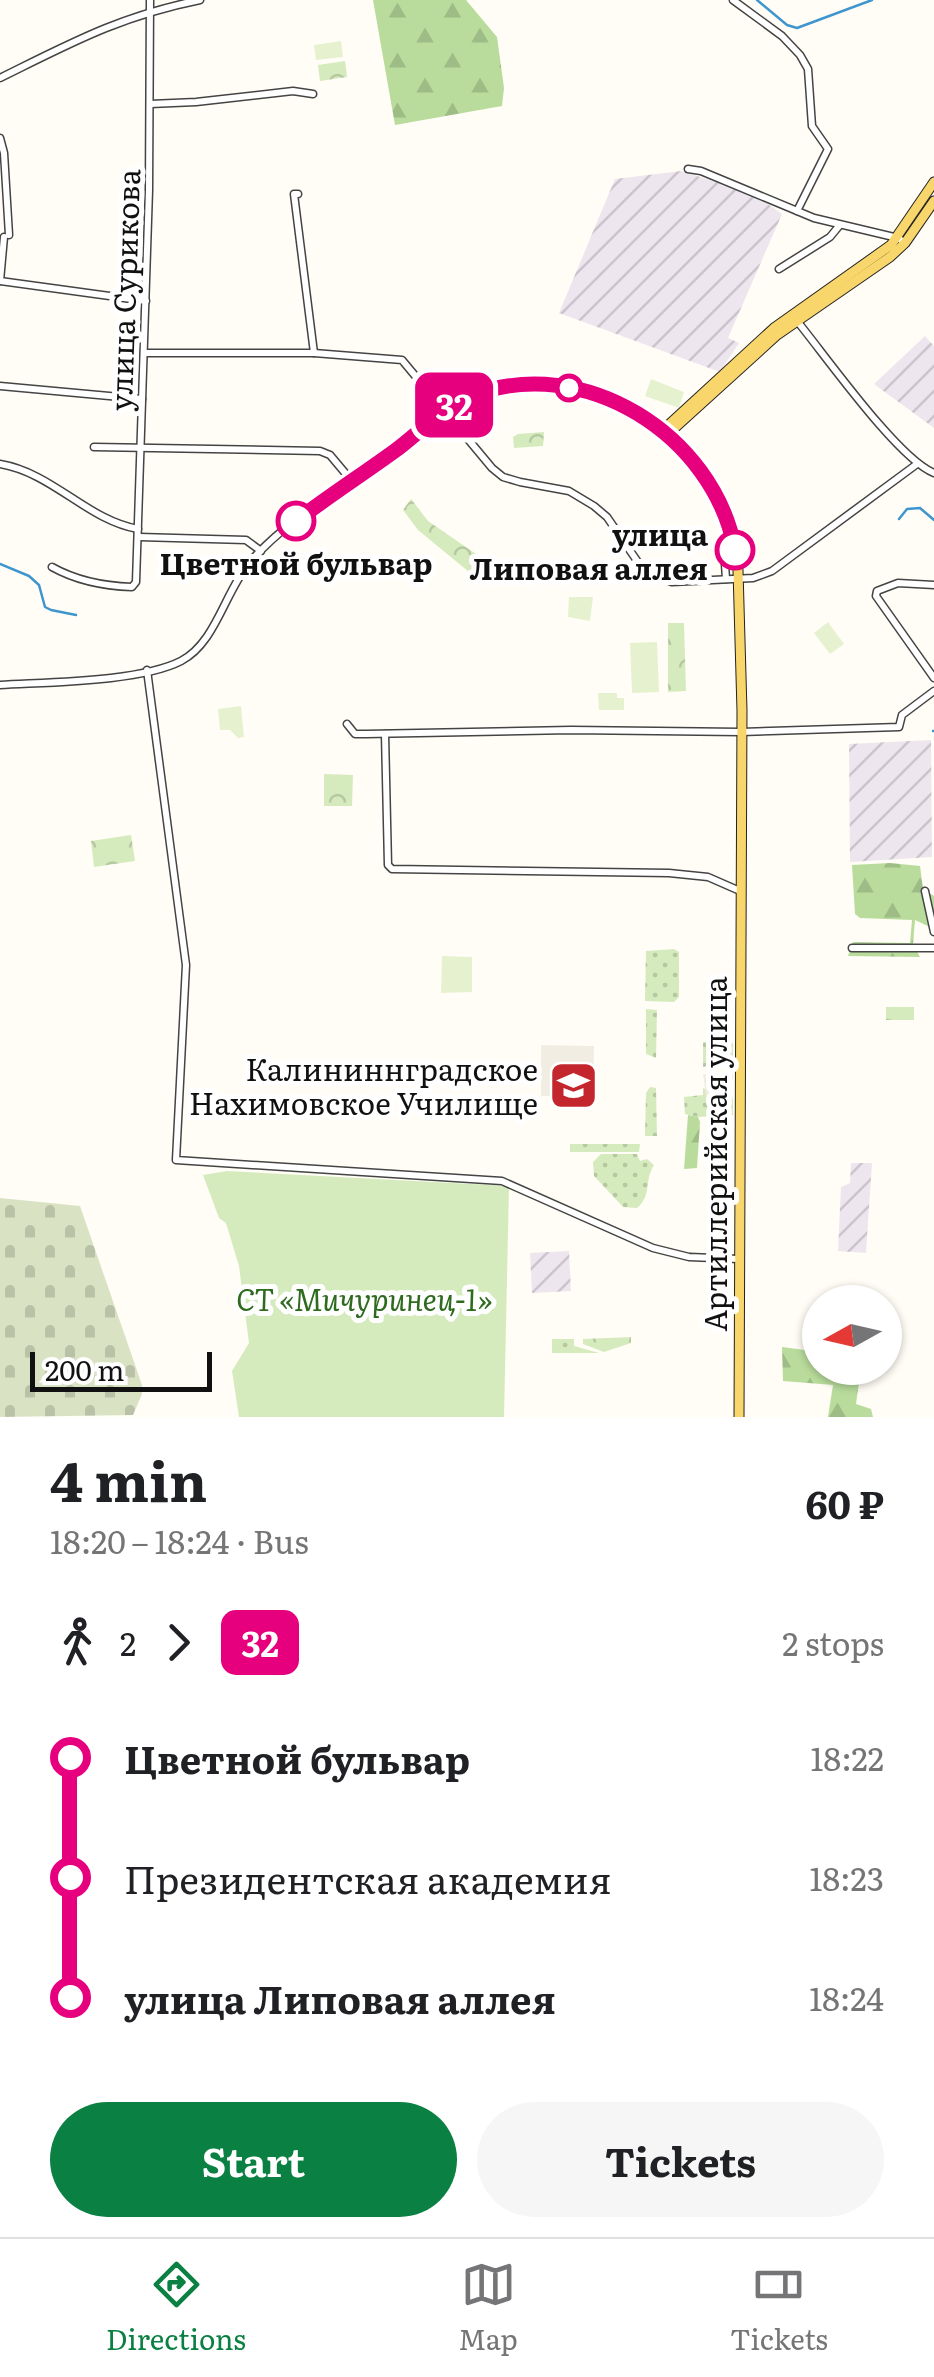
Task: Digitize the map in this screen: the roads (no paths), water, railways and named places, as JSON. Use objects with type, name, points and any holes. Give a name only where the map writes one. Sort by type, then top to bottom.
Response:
[{"type":"main road","points":[[666,432],[774,328],[901,240],[934,182]]},
{"type":"main road","points":[[666,432],[757,352],[901,240],[933,204]]},
{"type":"main road","name":"Артиллерийская улица","points":[[666,432],[712,489],[733,540],[738,579],[739,1417]]},
{"type":"street","name":"улица Сурикова","points":[[52,567],[88,582],[132,587],[136,582],[145,354],[150,0]]},
{"type":"street","points":[[0,78],[64,44],[150,10],[200,0]]},
{"type":"street","points":[[733,0],[782,36],[808,69],[812,126],[828,149],[797,211]]},
{"type":"street","points":[[150,104],[293,91],[313,94]]},
{"type":"street","points":[[0,138],[4,153],[6,236],[0,282],[146,301]]},
{"type":"street","points":[[688,170],[701,171],[839,226],[901,240]]},
{"type":"street","points":[[296,194],[314,353]]},
{"type":"street","points":[[779,269],[839,226]]},
{"type":"street","points":[[798,320],[869,411],[917,464],[934,473]]},
{"type":"street","points":[[145,354],[314,353],[402,360],[503,477],[570,491],[607,517],[644,571],[672,582],[761,576],[786,563],[917,464]]},
{"type":"street","points":[[0,386],[142,399]]},
{"type":"street","name":"Артиллерийская улица","points":[[0,685],[112,677],[170,665],[194,652],[238,579],[262,551],[460,401],[514,386],[554,386],[611,400],[666,432]]},
{"type":"street","points":[[94,447],[320,451],[330,456],[351,480]]},
{"type":"street","points":[[0,464],[40,476],[108,522],[139,533],[246,540],[262,551]]},
{"type":"street","points":[[725,564],[726,579]]},
{"type":"street","points":[[934,585],[890,584],[877,590],[876,596],[934,678]]},
{"type":"street","points":[[147,670],[186,966],[176,1160],[502,1181],[653,1248],[689,1256],[739,1259]]},
{"type":"street","points":[[347,724],[355,734],[899,727],[902,715],[934,691]]},
{"type":"street","points":[[385,733],[388,865],[392,868],[669,873],[708,878],[740,891]]},
{"type":"street","points":[[925,891],[934,932]]},
{"type":"street","points":[[852,948],[934,948]]},
{"type":"waterway","points":[[757,0],[787,25],[797,28],[872,0]]},
{"type":"waterway","points":[[899,519],[907,509],[920,508],[934,520]]},
{"type":"waterway","points":[[0,564],[29,576],[39,585],[45,607],[76,615]]},
{"type":"place","name":"Цветной бульвар","points":[[296,521]]},
{"type":"place","name":"улица Липовая аллея","points":[[735,550]]},
{"type":"place","name":"Калининнградское Нахимовское Училище","points":[[573,1085]]},
{"type":"park label","name":"СТ «Мичуринец-1»","points":[[364,1298]]}]
